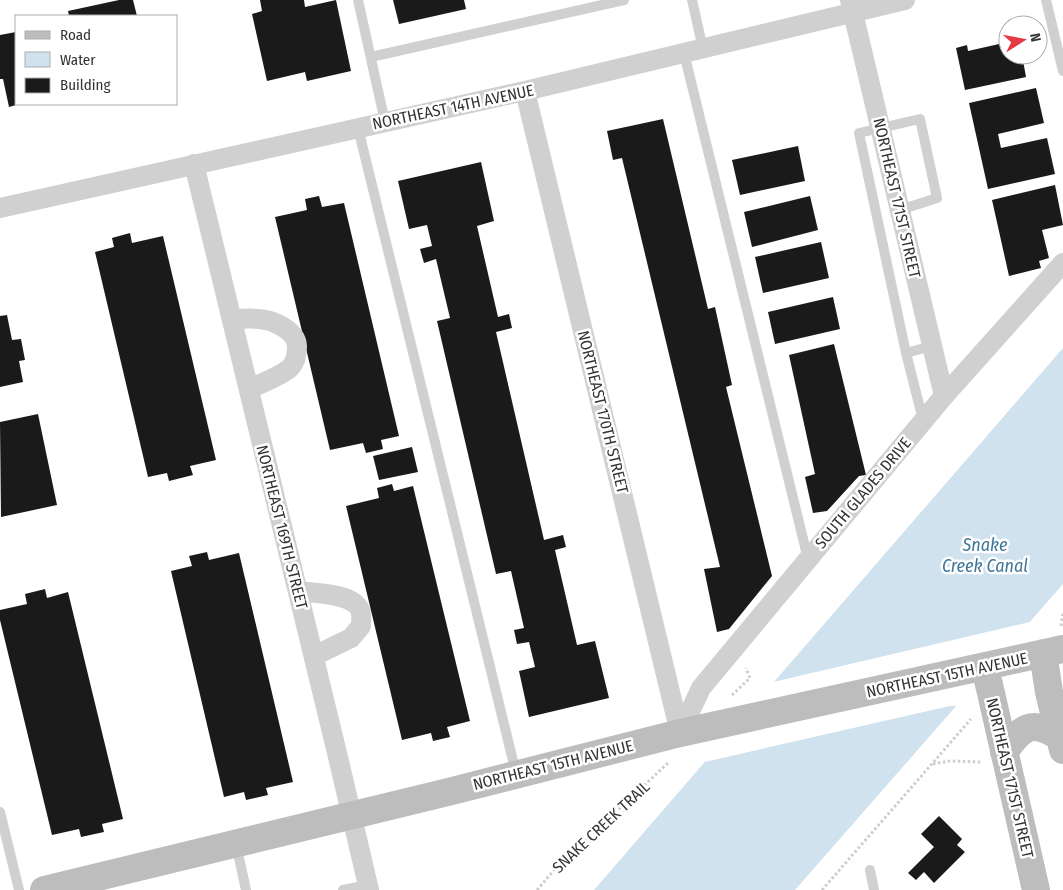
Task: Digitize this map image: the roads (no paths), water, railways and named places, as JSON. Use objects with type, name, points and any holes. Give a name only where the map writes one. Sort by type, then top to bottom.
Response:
[{"type":"street","name":"NORTHEAST 14TH AVENUE","points":[[0,208],[684,54],[852,6],[905,0]]},
{"type":"street","name":"NORTHEAST 171ST STREET","points":[[852,6],[944,396]]},
{"type":"street","name":"NORTHEAST 170TH STREET","points":[[525,91],[680,733]]},
{"type":"street","name":"NORTHEAST 169TH STREET","points":[[194,164],[314,656],[368,888]]},
{"type":"street","name":"SOUTH GLADES DRIVE","points":[[680,733],[701,688],[923,420],[1063,263]]},
{"type":"street","points":[[232,319],[259,319],[279,325],[290,332],[296,343],[297,354],[290,367],[269,380],[249,389]]},
{"type":"street","points":[[298,591],[328,594],[344,598],[352,602],[360,610],[361,626],[351,638],[314,656]]},
{"type":"street","name":"NORTHEAST 15TH AVENUE","points":[[44,890],[106,879],[236,844],[706,727],[993,680],[1055,642]]},
{"type":"street","points":[[1055,642],[1061,744]]},
{"type":"street","name":"NORTHEAST 171ST STREET","points":[[993,680],[993,757],[1036,890]]},
{"type":"street","points":[[993,757],[1027,728],[1046,728],[1061,744]]},
{"type":"lane","points":[[358,0],[385,122]]},
{"type":"lane","points":[[371,57],[624,0]]},
{"type":"lane","points":[[692,0],[703,49]]},
{"type":"lane","points":[[1046,0],[1063,71]]},
{"type":"lane","points":[[684,54],[808,559]]},
{"type":"lane","points":[[900,210],[937,198],[920,119],[859,133],[906,353],[923,420]]},
{"type":"lane","points":[[358,128],[516,774]]},
{"type":"lane","points":[[906,353],[932,346]]},
{"type":"lane","points":[[0,812],[19,890]]},
{"type":"lane","points":[[236,844],[246,890]]},
{"type":"lane","points":[[870,870],[874,890]]},
{"type":"lane","points":[[343,890],[368,888]]},
{"type":"water","name":"Snake Creek Canal","points":[[1063,348],[1063,584],[795,890],[594,890]]}]
